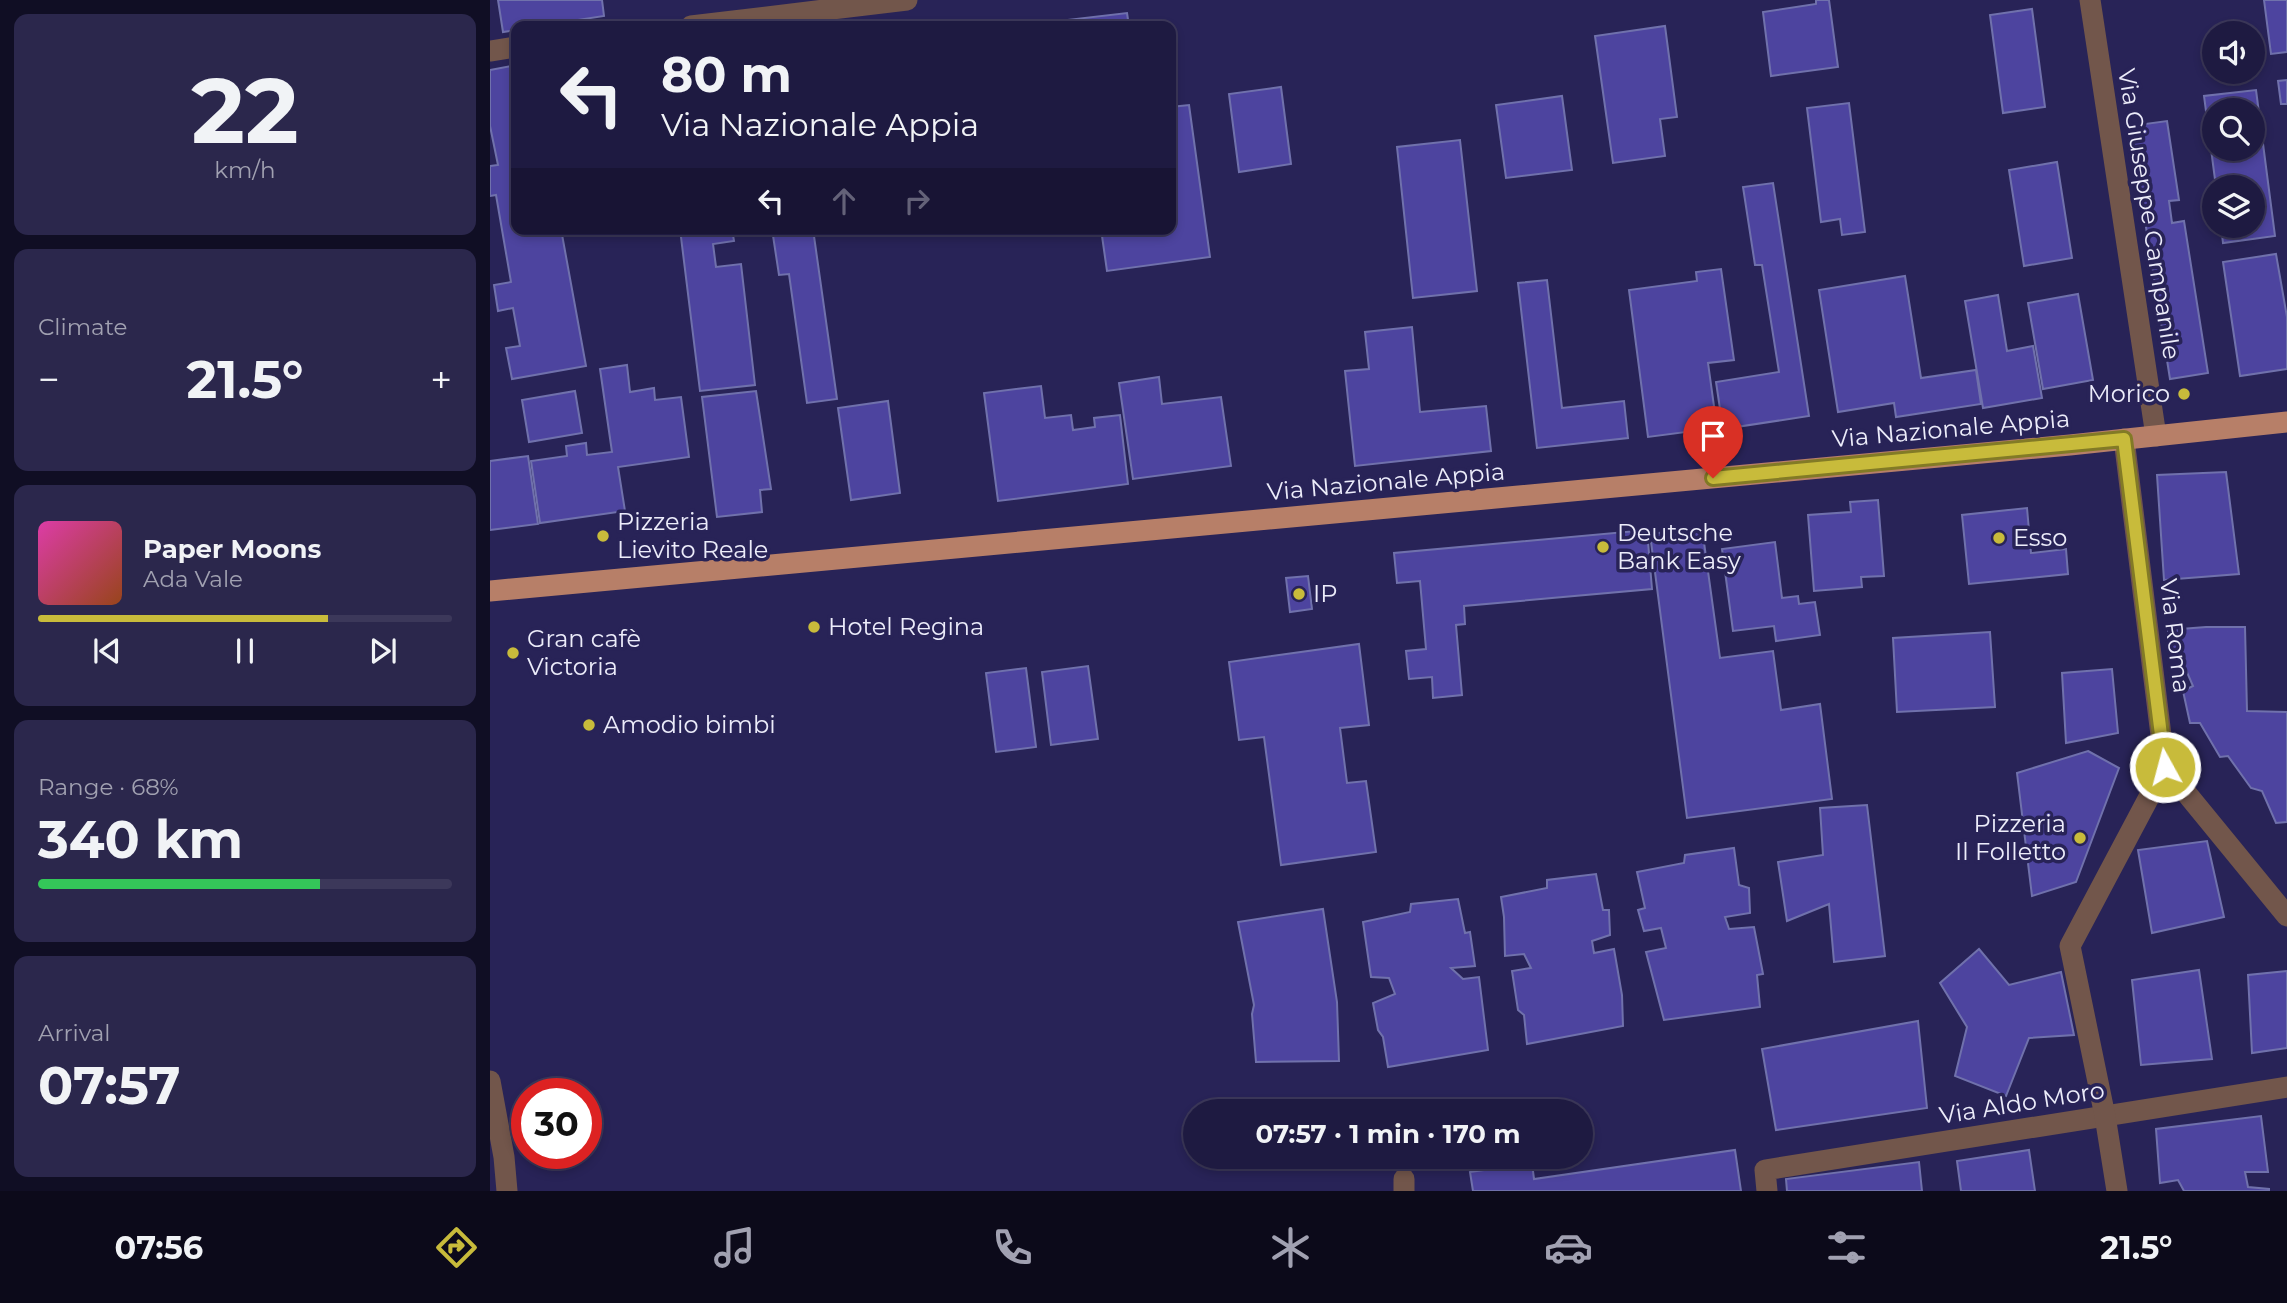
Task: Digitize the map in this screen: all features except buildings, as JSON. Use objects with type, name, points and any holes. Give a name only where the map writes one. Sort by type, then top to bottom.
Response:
[{"type":"main road","name":"Via Nazionale Appia","points":[[490,591],[2287,422]]},
{"type":"street","points":[[733,21],[907,0]]},
{"type":"street","name":"Via Giuseppe Campanile","points":[[2090,0],[2156,436]]},
{"type":"street","points":[[490,51],[511,48]]},
{"type":"street","name":"Via Roma","points":[[2124,439],[2165,767]]},
{"type":"street","points":[[2117,1191],[2105,1116],[2070,946],[2165,767],[2287,916]]},
{"type":"street","points":[[490,1081],[504,1157],[507,1191]]},
{"type":"street","name":"Via Aldo Moro","points":[[1766,1180],[2105,1116],[2287,1087]]},
{"type":"place","name":"Morico","points":[[2184,394]]},
{"type":"place","name":"Pizzeria Lievito Reale","points":[[603,536]]},
{"type":"place","name":"Esso","points":[[1999,538]]},
{"type":"place","name":"Deutsche Bank Easy","points":[[1603,547]]},
{"type":"place","name":"IP","points":[[1299,594]]},
{"type":"place","name":"Hotel Regina","points":[[814,627]]},
{"type":"place","name":"Gran cafè Victoria","points":[[513,653]]},
{"type":"place","name":"Amodio bimbi","points":[[589,725]]},
{"type":"place","name":"Pizzeria Il Folletto","points":[[2080,838]]},
{"type":"route","points":[[1713,478],[2124,439],[2165,767]]}]
